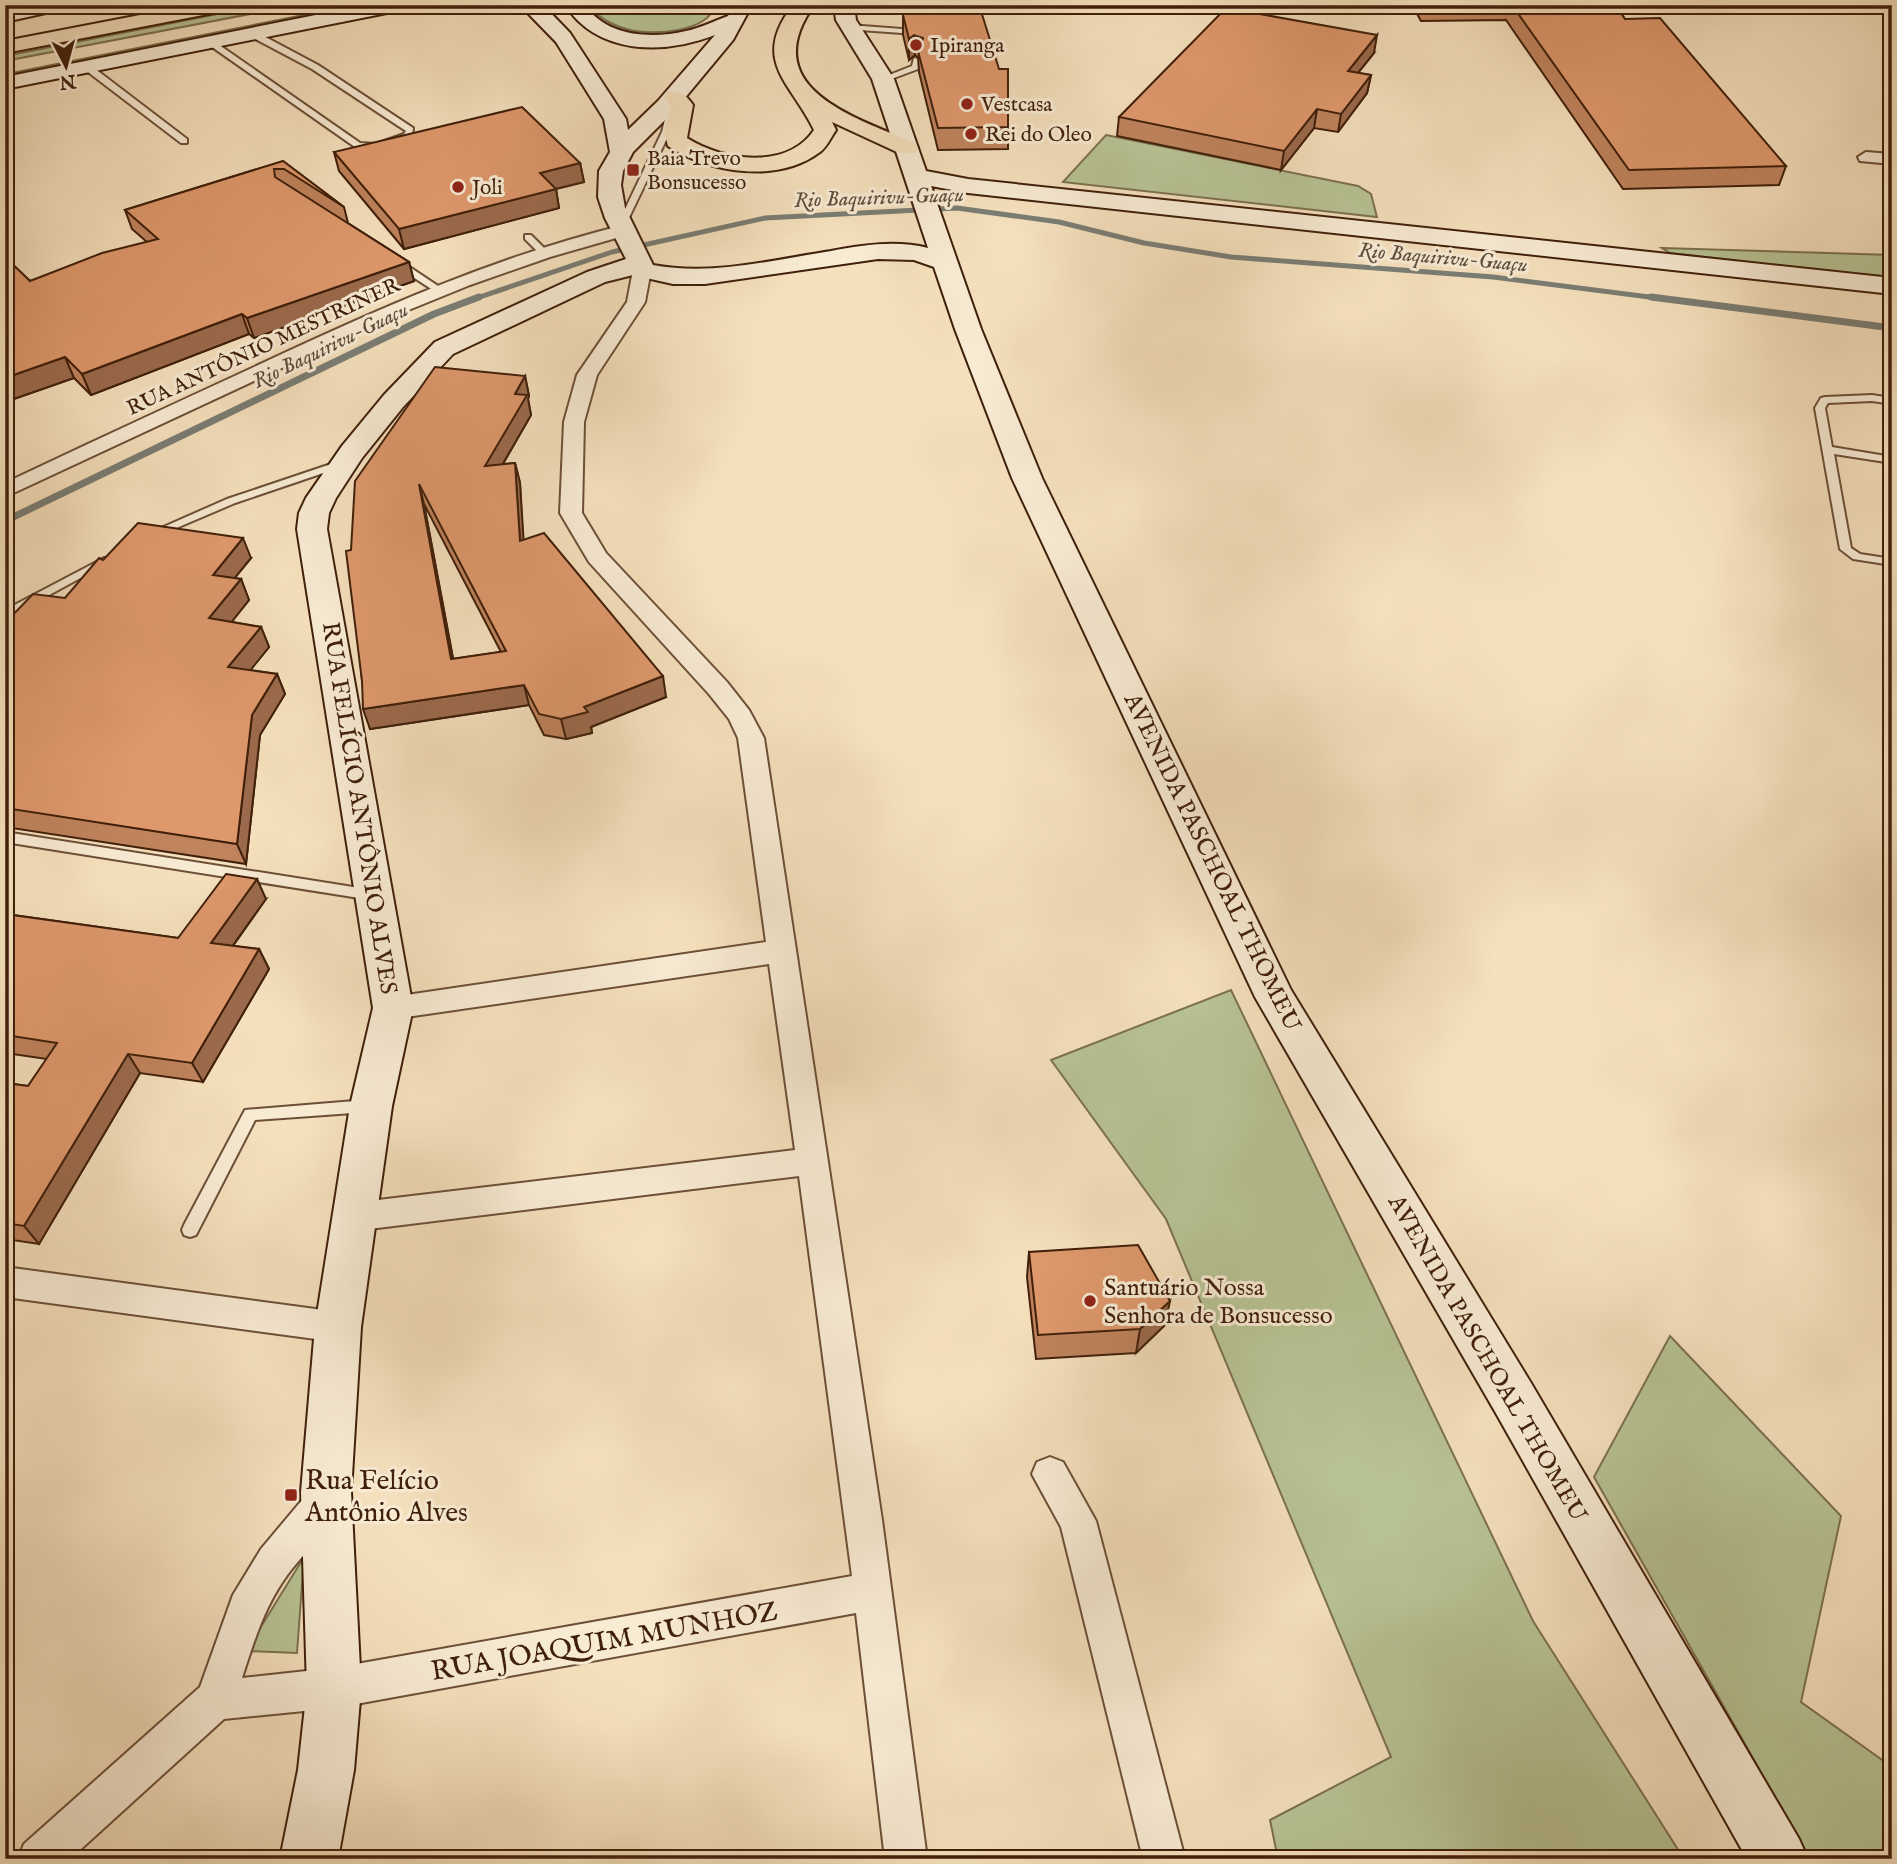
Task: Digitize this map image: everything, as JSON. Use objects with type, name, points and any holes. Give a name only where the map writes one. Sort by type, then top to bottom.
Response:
[{"type":"highway","points":[[5,35],[163,5]]},
{"type":"highway","points":[[5,47],[224,5]]},
{"type":"highway","points":[[675,97],[682,105],[675,131],[677,141],[686,150],[706,159],[734,163],[781,160],[804,153],[821,141],[825,130],[808,98],[790,78],[785,52],[790,24],[804,5]]},
{"type":"highway","points":[[5,25],[78,12]]},
{"type":"highway","points":[[808,98],[850,123],[907,148]]},
{"type":"main road","points":[[5,16],[57,5]]},
{"type":"main road","points":[[5,83],[87,60],[332,5]]},
{"type":"main road","points":[[5,74],[209,43],[397,5]]},
{"type":"main road","points":[[530,5],[543,12],[555,28],[615,119],[621,152]]},
{"type":"main road","points":[[575,5],[585,22],[597,30],[633,39],[681,38],[740,13]]},
{"type":"main road","name":"AVENIDA PASCHOAL THOMEU","points":[[844,5],[849,27],[883,79],[968,329],[1027,478],[1275,997],[1514,1399],[1779,1859]]},
{"type":"main road","points":[[696,278],[656,274],[633,248],[616,218],[609,185],[621,152],[675,97],[690,74],[740,13]]},
{"type":"main road","points":[[5,68],[87,60]]},
{"type":"main road","points":[[636,302],[651,290],[696,278],[863,254],[912,244],[928,213],[968,186],[1892,286]]},
{"type":"main road","points":[[863,254],[912,252],[928,213]]},
{"type":"main road","name":"RUA FELÍCIO ANTÔNIO ALVES","points":[[309,1859],[326,1770],[334,1688],[326,1500],[338,1327],[372,1105],[393,1007],[312,529],[314,512],[347,461],[433,356],[444,348],[596,277],[630,268],[633,248]]},
{"type":"street","points":[[1866,157],[1892,159]]},
{"type":"street","name":"RUA ANTÔNIO MESTRINER","points":[[5,491],[382,314],[439,290],[544,253],[633,248]]},
{"type":"street","points":[[633,248],[636,302],[587,376],[573,422],[571,513],[597,557],[718,688],[740,716],[751,738],[873,1591],[906,1859]]},
{"type":"street","points":[[393,1007],[781,951]]},
{"type":"street","points":[[353,1217],[813,1161]]},
{"type":"street","points":[[5,1282],[338,1327]]},
{"type":"street","points":[[1050,1474],[1078,1521],[1164,1859]]},
{"type":"street","points":[[40,1859],[215,1700],[246,1608],[274,1562],[326,1500]]},
{"type":"street","name":"RUA JOAQUIM MUNHOZ","points":[[215,1700],[334,1688],[873,1591]]},
{"type":"lane","points":[[849,27],[902,31]]},
{"type":"lane","points":[[209,43],[358,145],[377,146],[408,136],[410,130],[315,67],[253,34]]},
{"type":"lane","points":[[87,60],[184,141]]},
{"type":"lane","points":[[883,79],[915,66],[917,60]]},
{"type":"lane","points":[[633,248],[675,97]]},
{"type":"lane","points":[[528,237],[544,253]]},
{"type":"lane","points":[[384,255],[439,290]]},
{"type":"lane","points":[[1892,401],[1872,398],[1825,400],[1821,408],[1846,549],[1857,557],[1892,562]]},
{"type":"lane","points":[[1829,450],[1892,460]]},
{"type":"lane","points":[[142,540],[164,527],[231,501],[347,461]]},
{"type":"lane","points":[[5,615],[120,552]]},
{"type":"lane","points":[[5,837],[376,896]]},
{"type":"lane","points":[[190,1230],[250,1114],[372,1105]]},
{"type":"green space","points":[[263,5],[297,5],[5,61],[5,56]]},
{"type":"green space","points":[[354,5],[377,5],[5,79],[7,74]]},
{"type":"green space","points":[[587,5],[715,5],[710,14],[691,27],[665,32],[640,32],[618,26]]},
{"type":"green space","points":[[1106,135],[1358,186],[1371,194],[1377,217],[1063,182]]},
{"type":"green space","points":[[1662,248],[1892,255],[1892,278],[1670,253]]},
{"type":"green space","points":[[1231,990],[1533,1621],[1684,1859],[1278,1859],[1270,1820],[1391,1757],[1166,1219],[1051,1060]]},
{"type":"green space","points":[[1670,1336],[1841,1516],[1801,1702],[1892,1767],[1892,1859],[1810,1859],[1594,1477]]},
{"type":"green space","points":[[304,1557],[297,1653],[246,1651]]},
{"type":"building","points":[[1512,5],[1615,5],[1625,19],[1660,18],[1786,166],[1629,170]]},
{"type":"building","points":[[944,8],[947,12],[981,11],[999,69],[1008,69],[1008,127],[938,128],[918,51],[923,38],[914,35],[909,39],[903,15],[908,9]]},
{"type":"building","points":[[1226,8],[1377,35],[1348,71],[1371,75],[1341,114],[1317,109],[1284,151],[1119,117]]},
{"type":"building","name":"Joli","points":[[522,107],[580,163],[540,173],[556,189],[399,229],[334,152]]},
{"type":"building","points":[[283,161],[344,207],[284,169],[274,169],[275,177],[409,262],[247,318],[242,314],[82,374],[65,357],[5,378],[5,257],[30,281],[102,253],[158,239],[125,210]]},
{"type":"building","points":[[435,367],[525,376],[515,394],[527,395],[485,466],[515,463],[520,541],[544,533],[663,676],[584,707],[588,712],[561,719],[539,714],[524,685],[363,709],[346,551],[351,550],[355,481]],"holes":[[[419,484],[506,651],[451,659]]]},
{"type":"building","points":[[138,523],[243,538],[213,575],[241,579],[209,618],[261,627],[228,667],[277,674],[252,715],[237,844],[5,808],[5,623],[33,594],[65,598],[99,558],[103,560]]},
{"type":"building","points":[[226,874],[257,879],[211,943],[259,949],[192,1063],[128,1054],[24,1226],[5,1223],[5,1083],[28,1086],[57,1043],[5,1035],[5,914],[178,938]]},
{"type":"building","name":"Santuário Nossa Senhora de Bonsucesso","points":[[1138,1245],[1170,1301],[1140,1329],[1038,1335],[1029,1252]]},
{"type":"waterway","name":"Rio Baquirivu-Guaçu","points":[[474,299],[612,252],[765,218],[957,208],[1059,222],[1144,243],[1231,257],[1493,277],[1665,299]]},
{"type":"waterway","name":"Rio Baquirivu-Guaçu","points":[[5,521],[434,314],[479,297]]},
{"type":"waterway","name":"Rio Baquirivu-Guaçu","points":[[1651,297],[1892,328]]},
{"type":"place","name":"Ipiranga","points":[[916,45]]},
{"type":"place","name":"Vestcasa","points":[[967,104]]},
{"type":"place","name":"Rei do Oleo","points":[[971,134]]},
{"type":"place","name":"Baia Trevo Bonsucesso","points":[[633,170]]},
{"type":"place","name":"Joli","points":[[458,187]]},
{"type":"place","name":"Santuário Nossa Senhora de Bonsucesso","points":[[1090,1301]]},
{"type":"place","name":"Rua Felício Antônio Alves","points":[[291,1495]]}]
